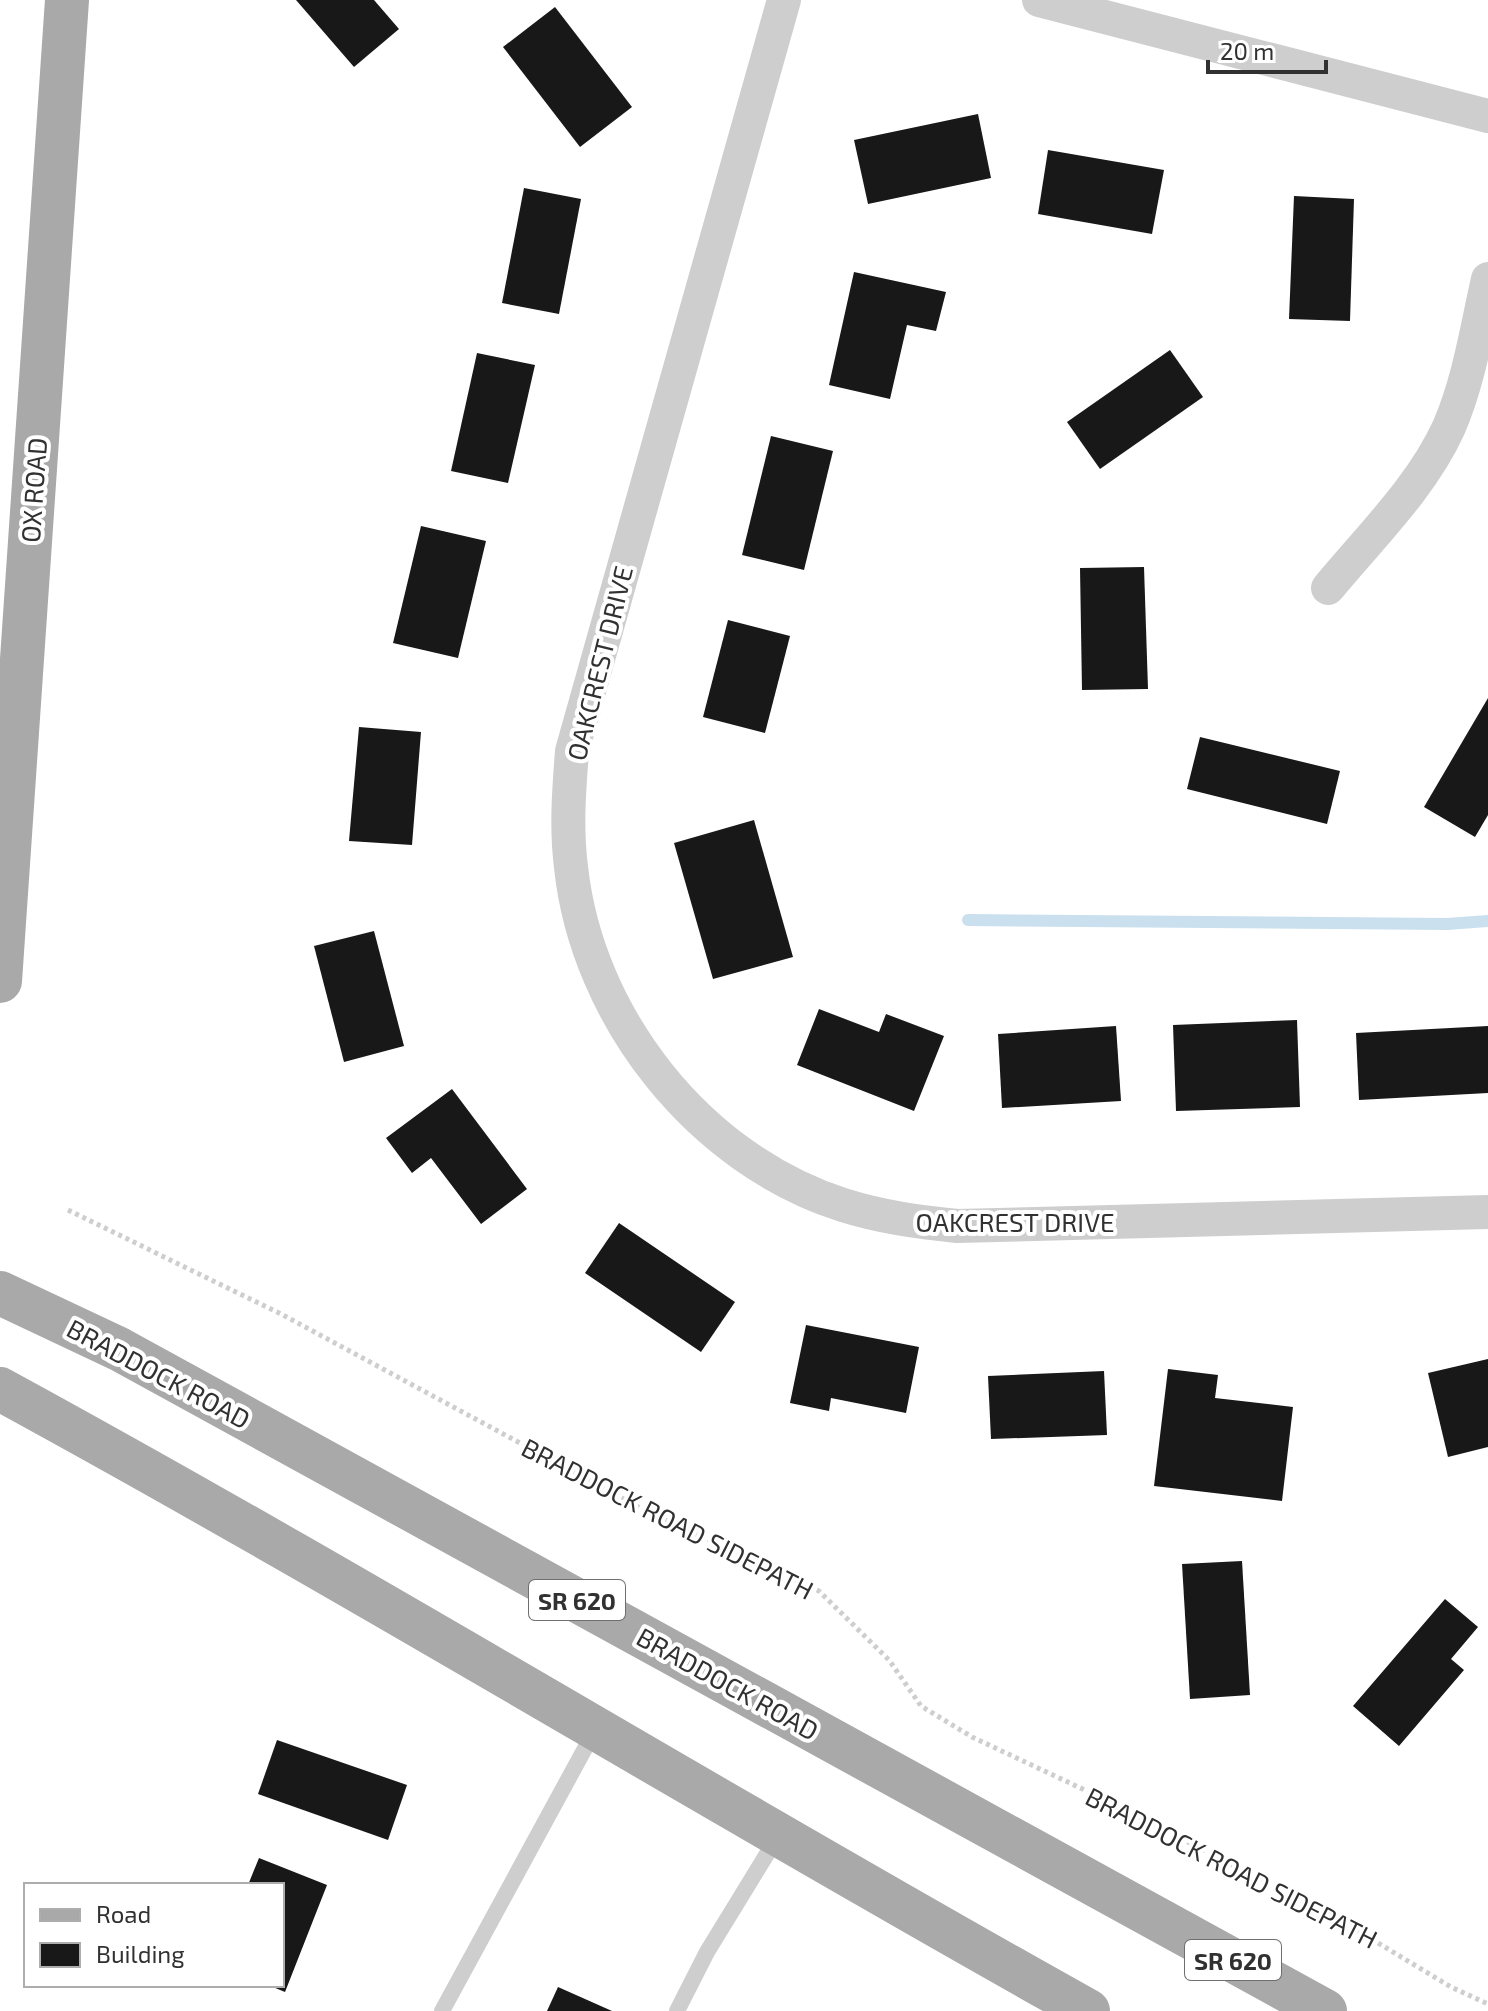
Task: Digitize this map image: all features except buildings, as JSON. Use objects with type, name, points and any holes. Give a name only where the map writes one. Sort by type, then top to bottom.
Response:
[{"type":"main road","name":"OX ROAD","points":[[0,981],[67,0]]},
{"type":"main road","name":"BRADDOCK ROAD","points":[[0,1293],[119,1349],[1325,2011]]},
{"type":"main road","points":[[0,1389],[219,1510],[1088,2011]]},
{"type":"street","name":"OAKCREST DRIVE","points":[[784,0],[572,751],[568,812],[571,867],[578,912],[598,974],[620,1017],[650,1063],[693,1114],[721,1140],[804,1190],[842,1205],[894,1219],[957,1226],[1488,1212]]},
{"type":"street","points":[[1039,0],[1488,116]]},
{"type":"street","points":[[1328,588],[1414,484],[1450,425],[1488,279]]},
{"type":"lane","points":[[442,2011],[595,1728]]},
{"type":"lane","points":[[677,2011],[707,1952],[778,1835]]},
{"type":"path","name":"BRADDOCK ROAD SIDEPATH","points":[[68,1210],[283,1315],[644,1510],[819,1591],[889,1660],[921,1706],[972,1737],[1106,1800],[1340,1920],[1451,1987],[1488,2004]]},
{"type":"waterway","points":[[968,920],[1447,924],[1488,921]]}]
